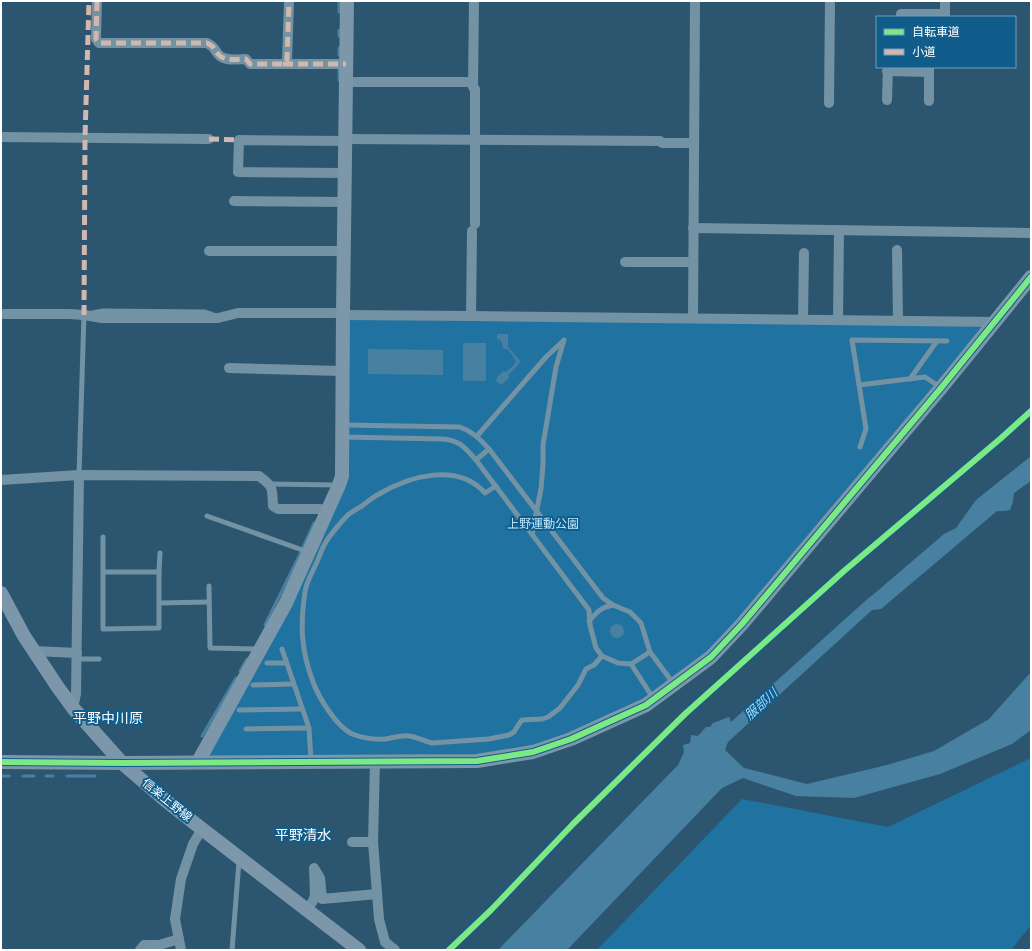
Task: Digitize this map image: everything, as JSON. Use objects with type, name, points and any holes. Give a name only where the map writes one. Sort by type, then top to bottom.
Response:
[{"type":"street","points":[[97,1],[96,40],[99,43],[207,44],[213,46],[219,56],[224,59],[246,59],[250,64],[346,64]]},
{"type":"street","points":[[283,64],[287,61],[289,1]]},
{"type":"street","points":[[198,762],[286,603],[327,513],[342,476],[347,1]]},
{"type":"street","points":[[471,316],[475,140],[475,89],[473,87],[474,1]]},
{"type":"street","points":[[693,318],[695,1]]},
{"type":"street","points":[[829,103],[830,1]]},
{"type":"street","points":[[901,14],[945,16],[945,1]]},
{"type":"street","points":[[887,100],[888,69],[929,69],[929,101]]},
{"type":"street","points":[[346,82],[473,82]]},
{"type":"street","points":[[1,136],[209,140]]},
{"type":"street","points":[[344,173],[238,172],[239,140],[660,141],[662,143],[694,143]]},
{"type":"street","points":[[234,201],[344,202]]},
{"type":"street","points":[[693,228],[1031,233]]},
{"type":"street","points":[[838,320],[839,230]]},
{"type":"street","points":[[897,250],[898,320]]},
{"type":"street","points":[[209,251],[344,251]]},
{"type":"street","points":[[803,319],[804,253]]},
{"type":"street","points":[[625,262],[693,262]]},
{"type":"street","points":[[1,762],[122,763],[477,761],[533,752],[571,739],[646,704],[711,657],[742,624],[941,388],[1031,277]]},
{"type":"street","points":[[1,314],[84,314],[102,318],[218,318],[238,313],[994,322]]},
{"type":"street","points":[[229,368],[342,371]]},
{"type":"street","points":[[73,708],[76,694],[77,656],[79,475]]},
{"type":"street","points":[[1,480],[79,475],[259,476],[269,484],[272,489],[273,506],[278,509],[320,509],[327,513]]},
{"type":"street","name":"信楽上野線","points":[[1,593],[24,636],[57,686],[73,708],[122,763],[165,800],[359,950]]},
{"type":"street","points":[[34,651],[77,656]]},
{"type":"street","points":[[375,762],[373,842],[379,919],[385,942],[395,950]]},
{"type":"street","points":[[181,950],[175,919],[181,879],[193,844],[202,829]]},
{"type":"street","points":[[352,842],[373,842]]},
{"type":"street","points":[[307,910],[313,901],[314,895],[314,868],[320,878],[322,899],[377,894]]},
{"type":"street","points":[[140,950],[144,945],[159,945],[179,939]]},
{"type":"lane","points":[[79,475],[84,314]]},
{"type":"lane","points":[[477,436],[546,357],[564,340],[556,367],[544,445],[541,489],[532,534]]},
{"type":"lane","points":[[860,447],[866,429],[852,340],[947,341]]},
{"type":"lane","points":[[910,379],[937,341]]},
{"type":"lane","points":[[859,385],[925,377],[941,388]]},
{"type":"lane","points":[[343,431],[460,426],[477,436],[489,449],[603,598],[613,605],[630,612],[641,624],[650,652],[674,684]]},
{"type":"lane","points":[[343,431],[448,439],[457,442],[464,447],[496,486],[589,610],[589,622],[596,648],[602,656],[618,663],[631,664],[650,652]]},
{"type":"lane","points":[[476,460],[489,449]]},
{"type":"lane","points":[[496,486],[485,493],[480,487],[459,477],[435,475],[416,478],[378,494],[346,516],[326,542],[305,592],[302,638],[304,654],[320,698],[343,728],[364,738],[386,739],[397,736],[407,736],[423,739],[426,742],[432,743],[489,740],[509,735],[514,732],[522,720],[542,719],[548,717],[560,708],[568,699],[578,685],[586,669],[602,656]]},
{"type":"lane","points":[[269,484],[339,485]]},
{"type":"lane","points":[[207,516],[309,552]]},
{"type":"lane","points":[[103,537],[103,629],[159,628],[160,553]]},
{"type":"lane","points":[[104,572],[159,572]]},
{"type":"lane","points":[[209,586],[210,648],[261,649]]},
{"type":"lane","points":[[160,603],[209,602]]},
{"type":"lane","points":[[589,622],[603,607],[613,605]]},
{"type":"lane","points":[[282,649],[309,728],[311,762]]},
{"type":"lane","points":[[77,656],[99,659]]},
{"type":"lane","points":[[267,663],[286,663]]},
{"type":"lane","points":[[631,664],[654,699]]},
{"type":"lane","points":[[253,685],[293,684]]},
{"type":"lane","points":[[239,710],[302,709]]},
{"type":"lane","points":[[246,729],[309,728]]},
{"type":"lane","points":[[232,950],[239,858]]},
{"type":"green space","name":"上野運動公園","points":[[348,320],[983,326],[859,478],[709,657],[645,703],[570,738],[476,760],[200,761],[341,486]]},
{"type":"green space","points":[[1031,758],[1031,925],[1011,950],[597,950],[742,799],[888,827]]},
{"type":"water","points":[[497,334],[508,334],[508,347],[520,361],[508,375],[509,378],[501,385],[496,381],[497,378],[503,371],[506,372],[516,361],[507,349],[503,349],[501,342],[497,339]]},
{"type":"water","points":[[463,343],[486,343],[486,381],[463,381]]},
{"type":"water","points":[[368,349],[443,350],[443,375],[368,374]]},
{"type":"water","name":"服部川","points":[[1031,456],[1031,481],[1014,493],[1010,510],[997,511],[881,609],[872,610],[728,742],[725,750],[744,768],[807,784],[887,765],[934,751],[989,719],[1031,672],[1031,730],[1012,744],[940,774],[854,798],[796,796],[743,778],[722,788],[567,950],[498,950],[678,765],[684,752],[683,745],[690,743],[691,735],[698,736],[706,727],[710,727],[713,723],[729,717],[731,722],[864,602],[944,534],[956,528],[976,500]]},
{"type":"water","points":[[614,624],[620,624],[624,628],[624,634],[620,638],[614,638],[610,634],[610,628]]},
{"type":"waterway","points":[[339,1],[339,12]]},
{"type":"waterway","points":[[339,30],[339,36]]},
{"type":"waterway","points":[[339,48],[339,55]]},
{"type":"waterway","points":[[339,67],[339,80]]},
{"type":"waterway","points":[[303,547],[314,523]]},
{"type":"waterway","points":[[265,625],[301,552]]},
{"type":"waterway","points":[[240,671],[247,659]]},
{"type":"waterway","points":[[202,736],[236,678]]},
{"type":"waterway","points":[[1,776],[9,776]]},
{"type":"waterway","points":[[23,776],[34,776]]},
{"type":"waterway","points":[[46,776],[53,776]]},
{"type":"waterway","points":[[67,776],[95,776]]},
{"type":"marked path","points":[[84,315],[85,138],[89,1]]},
{"type":"marked path","points":[[97,1],[96,39],[99,43],[207,43],[213,47],[221,57],[231,60],[246,59],[250,64],[283,64],[287,61],[289,1]]},
{"type":"marked path","points":[[283,64],[346,64]]},
{"type":"marked path","points":[[209,139],[239,140]]},
{"type":"cycle path","points":[[1,762],[122,763],[477,761],[533,752],[571,739],[646,705],[711,657],[742,624],[941,388],[1031,277]]},
{"type":"cycle path","points":[[449,950],[491,910],[573,824],[685,714],[844,571],[1031,411]]},
{"type":"district","name":"平野中川原","points":[[108,718]]},
{"type":"district","name":"平野清水","points":[[303,835]]}]
